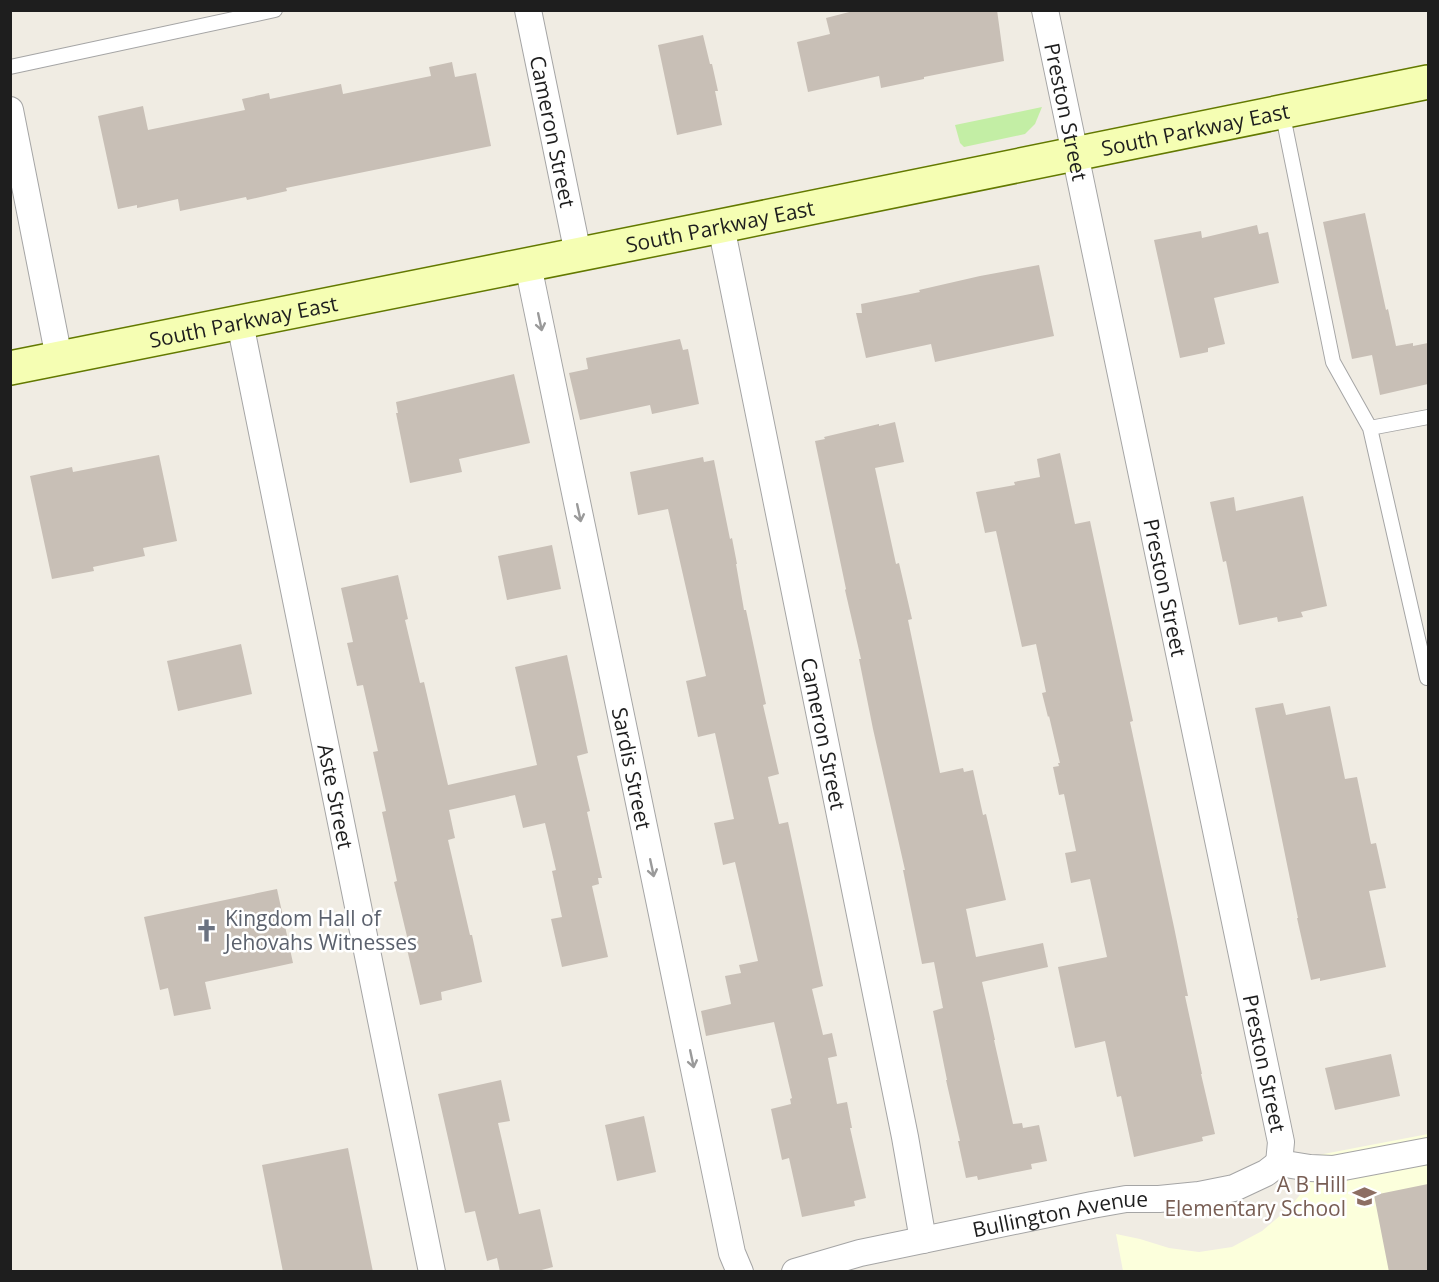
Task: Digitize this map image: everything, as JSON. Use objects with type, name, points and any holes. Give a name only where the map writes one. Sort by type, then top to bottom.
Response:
[{"type":"main road","name":"South Parkway East","points":[[10,368],[1428,82]]},
{"type":"street","name":"Cameron Street","points":[[528,10],[578,254]]},
{"type":"street","name":"Preston Street","points":[[1045,10],[1281,1142],[1280,1163]]},
{"type":"street","points":[[10,110],[59,358]]},
{"type":"street","name":"Cameron Street","points":[[722,226],[901,1116],[923,1240]]},
{"type":"street","name":"Sardis Street","points":[[528,265],[732,1253],[740,1272]]},
{"type":"street","name":"Aste Street","points":[[240,323],[432,1272]]},
{"type":"street","points":[[1280,1163],[1333,1169],[1428,1151]]},
{"type":"street","name":"Bullington Avenue","points":[[795,1272],[852,1255],[1126,1199],[1199,1196],[1234,1188],[1266,1173],[1280,1163]]},
{"type":"lane","points":[[10,67],[275,10]]},
{"type":"lane","points":[[1282,111],[1333,362],[1371,428],[1427,678]]},
{"type":"lane","points":[[1371,428],[1428,417]]},
{"type":"shaded area","name":"A B Hill Elementary School","points":[[1428,1134],[1428,1271],[1123,1271],[1116,1234],[1169,1248],[1199,1252],[1232,1247],[1262,1231],[1289,1208],[1309,1184],[1313,1156]]},
{"type":"green space","points":[[1042,107],[1035,124],[1025,134],[964,147],[960,143],[955,125]]},
{"type":"building","points":[[857,10],[997,10],[1004,61],[881,88],[879,76],[808,92],[797,42],[830,34],[826,18]]},
{"type":"building","points":[[703,35],[718,91],[715,91],[722,125],[677,135],[658,45]]},
{"type":"building","points":[[452,62],[455,77],[476,73],[491,146],[286,188],[287,191],[247,200],[246,197],[180,211],[178,199],[137,208],[137,205],[118,209],[98,116],[143,106],[148,130],[245,110],[242,99],[269,93],[270,99],[341,84],[343,94],[431,76],[429,67]]},
{"type":"building","points":[[1365,213],[1396,346],[1428,343],[1428,384],[1380,395],[1372,355],[1352,359],[1323,222]]},
{"type":"building","points":[[1257,225],[1259,234],[1268,232],[1279,283],[1214,298],[1225,344],[1208,348],[1208,352],[1180,358],[1154,240],[1201,231],[1202,238]]},
{"type":"building","points":[[1039,265],[1054,336],[935,362],[931,344],[866,358],[856,313],[862,313],[861,304],[920,292],[919,290],[980,276]]},
{"type":"building","points":[[680,339],[683,350],[688,349],[699,404],[652,414],[650,405],[580,420],[569,373],[588,369],[586,358]]},
{"type":"building","points":[[514,374],[530,443],[459,459],[462,472],[410,483],[396,413],[398,413],[396,402]]},
{"type":"building","points":[[895,422],[904,462],[875,468],[896,564],[899,563],[912,619],[908,620],[940,773],[963,768],[964,772],[973,770],[1006,900],[966,909],[976,957],[1043,943],[1048,967],[982,982],[1013,1124],[1022,1123],[1023,1128],[1039,1125],[1047,1161],[1031,1164],[1032,1169],[978,1180],[977,1176],[966,1178],[933,1011],[943,1008],[934,962],[922,964],[903,870],[905,870],[873,729],[859,659],[861,659],[815,441],[825,439],[824,437]]},
{"type":"building","points":[[1060,453],[1075,524],[1090,521],[1133,721],[1130,722],[1215,1134],[1202,1137],[1203,1141],[1134,1157],[1121,1096],[1117,1097],[1105,1041],[1075,1048],[1058,967],[1107,957],[1090,879],[1071,883],[1065,853],[1076,851],[1064,794],[1059,795],[1053,767],[1059,766],[1058,763],[1060,763],[1042,693],[1046,692],[1036,644],[1022,647],[996,531],[985,533],[976,492],[1015,485],[1014,482],[1040,477],[1037,459]]},
{"type":"building","points":[[159,455],[177,541],[143,548],[145,556],[93,567],[94,571],[52,579],[30,476],[72,467],[73,472]]},
{"type":"building","points":[[703,457],[704,462],[714,460],[730,539],[732,538],[744,610],[746,610],[766,704],[763,705],[779,774],[768,777],[779,824],[788,822],[823,986],[812,989],[823,1035],[832,1033],[837,1056],[828,1058],[837,1104],[847,1102],[852,1128],[850,1128],[866,1198],[854,1201],[855,1206],[802,1217],[789,1158],[782,1160],[771,1109],[791,1104],[790,1099],[792,1098],[774,1022],[706,1036],[701,1011],[731,1004],[725,976],[741,973],[739,965],[758,961],[735,862],[723,865],[714,823],[734,819],[715,733],[698,737],[686,681],[706,676],[668,509],[638,515],[630,472]]},
{"type":"building","points":[[1303,496],[1327,606],[1301,612],[1303,617],[1278,622],[1277,617],[1239,625],[1226,561],[1223,562],[1210,502],[1234,497],[1236,511]]},
{"type":"building","points":[[552,545],[561,589],[507,600],[498,556]]},
{"type":"building","points":[[398,575],[408,619],[405,620],[420,683],[424,682],[448,785],[537,765],[515,667],[567,655],[588,753],[577,756],[602,878],[598,878],[599,884],[592,886],[608,957],[562,967],[551,919],[562,917],[552,871],[556,870],[545,823],[523,828],[515,795],[449,810],[455,838],[448,840],[482,982],[441,992],[442,1000],[420,1005],[407,949],[410,949],[394,882],[397,881],[382,812],[386,811],[373,752],[378,751],[363,685],[357,686],[347,643],[353,642],[341,588]]},
{"type":"building","points":[[241,644],[252,694],[178,711],[167,661]]},
{"type":"building","points":[[1283,703],[1286,715],[1330,706],[1345,779],[1357,777],[1371,844],[1376,843],[1386,888],[1369,891],[1386,967],[1320,981],[1320,978],[1311,980],[1255,708]]},
{"type":"building","points":[[277,889],[293,963],[205,982],[211,1009],[174,1016],[168,988],[160,990],[144,917]]},
{"type":"building","points":[[1391,1054],[1400,1096],[1335,1110],[1325,1068]]},
{"type":"building","points":[[501,1080],[510,1121],[498,1123],[519,1214],[540,1209],[553,1267],[534,1272],[500,1272],[497,1258],[487,1261],[475,1211],[465,1213],[438,1094]]},
{"type":"building","points":[[644,1116],[656,1172],[617,1181],[605,1125]]},
{"type":"building","points":[[348,1148],[373,1272],[283,1272],[262,1165]]},
{"type":"building","points":[[1428,1184],[1428,1272],[1389,1272],[1374,1195]]},
{"type":"place","name":"Kingdom Hall of Jehovahs Witnesses","points":[[207,930]]},
{"type":"place","name":"A B Hill Elementary School","points":[[1364,1196]]}]
